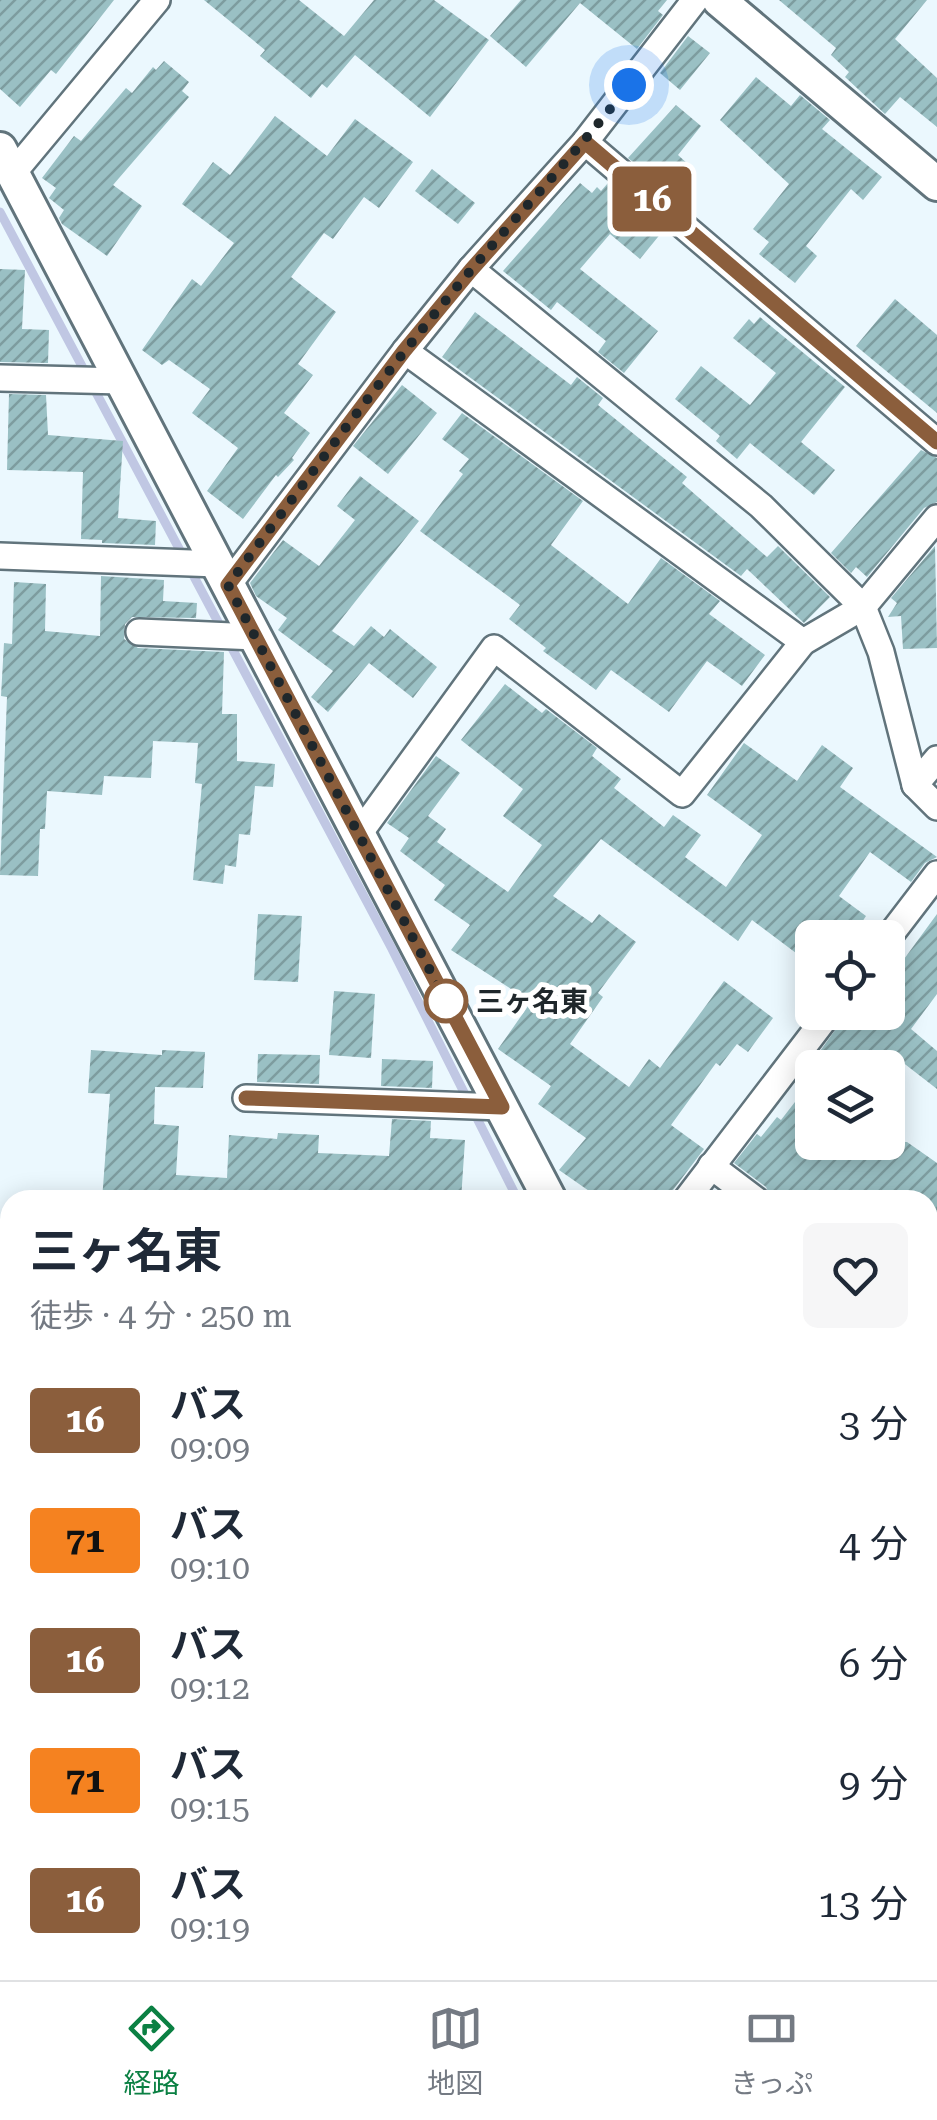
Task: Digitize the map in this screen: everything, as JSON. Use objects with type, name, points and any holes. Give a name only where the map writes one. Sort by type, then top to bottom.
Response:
[{"type":"street","points":[[156,0],[6,161],[545,1190]]},
{"type":"street","points":[[223,575],[471,270],[585,142],[695,0]]},
{"type":"street","points":[[719,0],[937,184]]},
{"type":"street","points":[[585,142],[937,442]]},
{"type":"street","points":[[471,270],[762,506],[863,606],[881,652],[915,785],[937,807]]},
{"type":"street","points":[[404,351],[802,642]]},
{"type":"street","points":[[0,378],[122,381]]},
{"type":"street","points":[[359,834],[494,648],[682,794],[802,642],[863,606],[937,518]]},
{"type":"street","points":[[0,556],[223,575]]},
{"type":"street","points":[[139,632],[256,637]]},
{"type":"street","points":[[915,785],[937,759]]},
{"type":"street","points":[[902,920],[937,874]]},
{"type":"street","points":[[693,1190],[816,1030]]},
{"type":"street","points":[[246,1098],[502,1107]]},
{"type":"street","points":[[711,1166],[743,1190]]},
{"type":"building","points":[[0,0],[114,0],[56,74],[51,70],[20,107],[0,89]]},
{"type":"building","points":[[204,0],[299,0],[344,36],[374,0],[434,0],[489,40],[430,117],[355,55],[327,88],[322,84],[311,98],[260,56],[265,50]]},
{"type":"building","points":[[521,0],[667,0],[658,11],[663,15],[637,49],[580,3],[526,67],[490,36]]},
{"type":"building","points":[[779,0],[927,0],[895,39],[937,78],[937,127],[900,97],[885,114],[845,77],[849,72],[831,55],[836,48]]},
{"type":"building","points":[[688,36],[710,53],[680,90],[660,73]]},
{"type":"building","points":[[164,61],[189,82],[182,91],[189,97],[113,185],[142,206],[107,256],[62,224],[59,218],[64,210],[49,198],[56,188],[42,178],[74,136],[81,141],[126,88],[132,93],[153,67],[156,70]]},
{"type":"building","points":[[756,77],[791,106],[800,95],[830,120],[822,129],[882,177],[863,200],[851,189],[806,246],[817,256],[795,283],[759,254],[769,242],[753,229],[789,184],[720,120]]},
{"type":"building","points":[[676,105],[701,126],[678,155],[689,165],[668,191],[628,158]]},
{"type":"building","points":[[275,116],[327,156],[355,119],[413,162],[379,208],[364,197],[333,239],[324,233],[291,277],[336,312],[298,364],[313,375],[284,413],[310,433],[294,460],[276,475],[243,519],[207,491],[238,448],[192,413],[210,389],[169,360],[162,365],[142,350],[192,279],[201,286],[234,243],[182,204],[213,162],[230,175]]},
{"type":"building","points":[[432,169],[475,203],[458,224],[415,191]]},
{"type":"building","points":[[580,183],[592,193],[597,187],[601,191],[608,183],[662,232],[640,259],[610,234],[580,269],[658,331],[624,373],[598,352],[606,341],[557,302],[551,310],[503,271]]},
{"type":"building","points":[[0,269],[25,270],[22,329],[49,330],[48,363],[0,362]]},
{"type":"building","points":[[895,299],[937,335],[937,413],[856,346]]},
{"type":"building","points":[[475,312],[571,385],[577,377],[603,398],[598,405],[687,477],[682,483],[767,557],[778,546],[830,597],[804,623],[747,569],[741,576],[442,357]]},
{"type":"building","points":[[760,317],[845,387],[801,442],[835,470],[814,495],[750,443],[737,459],[716,441],[720,436],[675,399],[701,366],[750,405],[776,373],[733,338],[749,319],[754,324]]},
{"type":"building","points":[[402,385],[437,413],[388,474],[353,446]]},
{"type":"building","points":[[9,394],[46,395],[48,435],[123,441],[118,518],[156,521],[155,545],[81,539],[83,472],[7,470]]},
{"type":"building","points":[[462,413],[583,501],[551,545],[628,604],[661,558],[720,601],[709,614],[765,655],[742,686],[707,661],[669,712],[611,670],[596,690],[543,651],[546,648],[509,619],[520,605],[420,531],[463,474],[459,471],[469,459],[442,439]]},
{"type":"building","points":[[921,450],[937,458],[937,502],[924,508],[867,577],[856,567],[851,573],[831,553]]},
{"type":"building","points":[[360,476],[419,521],[332,631],[354,646],[371,626],[384,637],[390,629],[437,667],[413,698],[369,663],[328,712],[311,697],[333,671],[278,630],[287,618],[256,596],[250,583],[283,540],[319,566],[355,520],[337,506]]},
{"type":"building","points":[[935,546],[937,648],[903,649],[901,616],[888,617],[897,603],[891,598]]},
{"type":"building","points":[[101,576],[164,580],[163,601],[197,603],[196,618],[132,617],[125,624],[124,639],[138,648],[224,652],[222,714],[237,714],[237,761],[275,764],[273,787],[255,786],[250,835],[239,834],[236,867],[225,865],[223,884],[193,880],[202,784],[195,783],[198,743],[153,741],[151,778],[104,776],[102,795],[47,791],[38,876],[0,875],[7,697],[1,696],[4,643],[12,644],[14,582],[46,584],[45,631],[100,636]]},
{"type":"building","points":[[505,684],[597,748],[592,756],[621,779],[614,788],[664,827],[673,815],[701,835],[685,857],[726,887],[762,835],[707,795],[744,743],[797,781],[822,745],[853,768],[840,787],[937,857],[925,863],[911,882],[870,852],[839,896],[866,916],[863,920],[795,920],[795,952],[752,920],[738,941],[601,839],[553,896],[592,923],[599,914],[636,942],[598,993],[603,997],[570,1044],[629,1087],[649,1059],[660,1068],[724,981],[773,1018],[748,1052],[737,1044],[720,1066],[716,1063],[671,1125],[704,1149],[673,1190],[588,1190],[559,1170],[586,1138],[538,1104],[551,1086],[498,1049],[531,1002],[451,950],[470,925],[434,900],[445,885],[400,851],[409,838],[387,823],[436,756],[460,773],[428,816],[446,829],[437,842],[508,892],[542,845],[503,816],[523,789],[461,740]]},
{"type":"building","points":[[258,914],[302,916],[298,982],[254,980]]},
{"type":"building","points":[[937,914],[937,994],[911,1029],[937,1051],[937,1089],[905,1064],[905,1050],[821,1050],[835,1030],[905,1030],[905,958]]},
{"type":"building","points":[[334,991],[375,994],[371,1058],[329,1055]]},
{"type":"building","points":[[91,1050],[162,1055],[162,1050],[205,1052],[203,1088],[155,1087],[154,1124],[179,1126],[176,1175],[227,1178],[229,1135],[277,1139],[278,1133],[319,1135],[318,1153],[389,1156],[392,1119],[431,1121],[430,1138],[465,1140],[462,1190],[103,1190],[110,1094],[88,1093]]},
{"type":"building","points":[[258,1054],[320,1055],[319,1084],[257,1082]]},
{"type":"building","points":[[382,1059],[433,1061],[432,1088],[381,1086]]},
{"type":"building","points":[[795,1102],[795,1160],[905,1160],[907,1142],[937,1163],[937,1190],[767,1190],[734,1163],[757,1134],[761,1137],[777,1117],[781,1120]]},
{"type":"waterway","points":[[0,212],[392,949],[513,1190]]},
{"type":"bus line","name":"16","points":[[246,1098],[502,1107],[228,585],[404,351],[585,142],[937,442]]},
{"type":"place","name":"三ヶ名東","points":[[446,1001]]},
{"type":"route","points":[[446,1001],[228,585],[404,351],[585,142],[629,85]]}]
